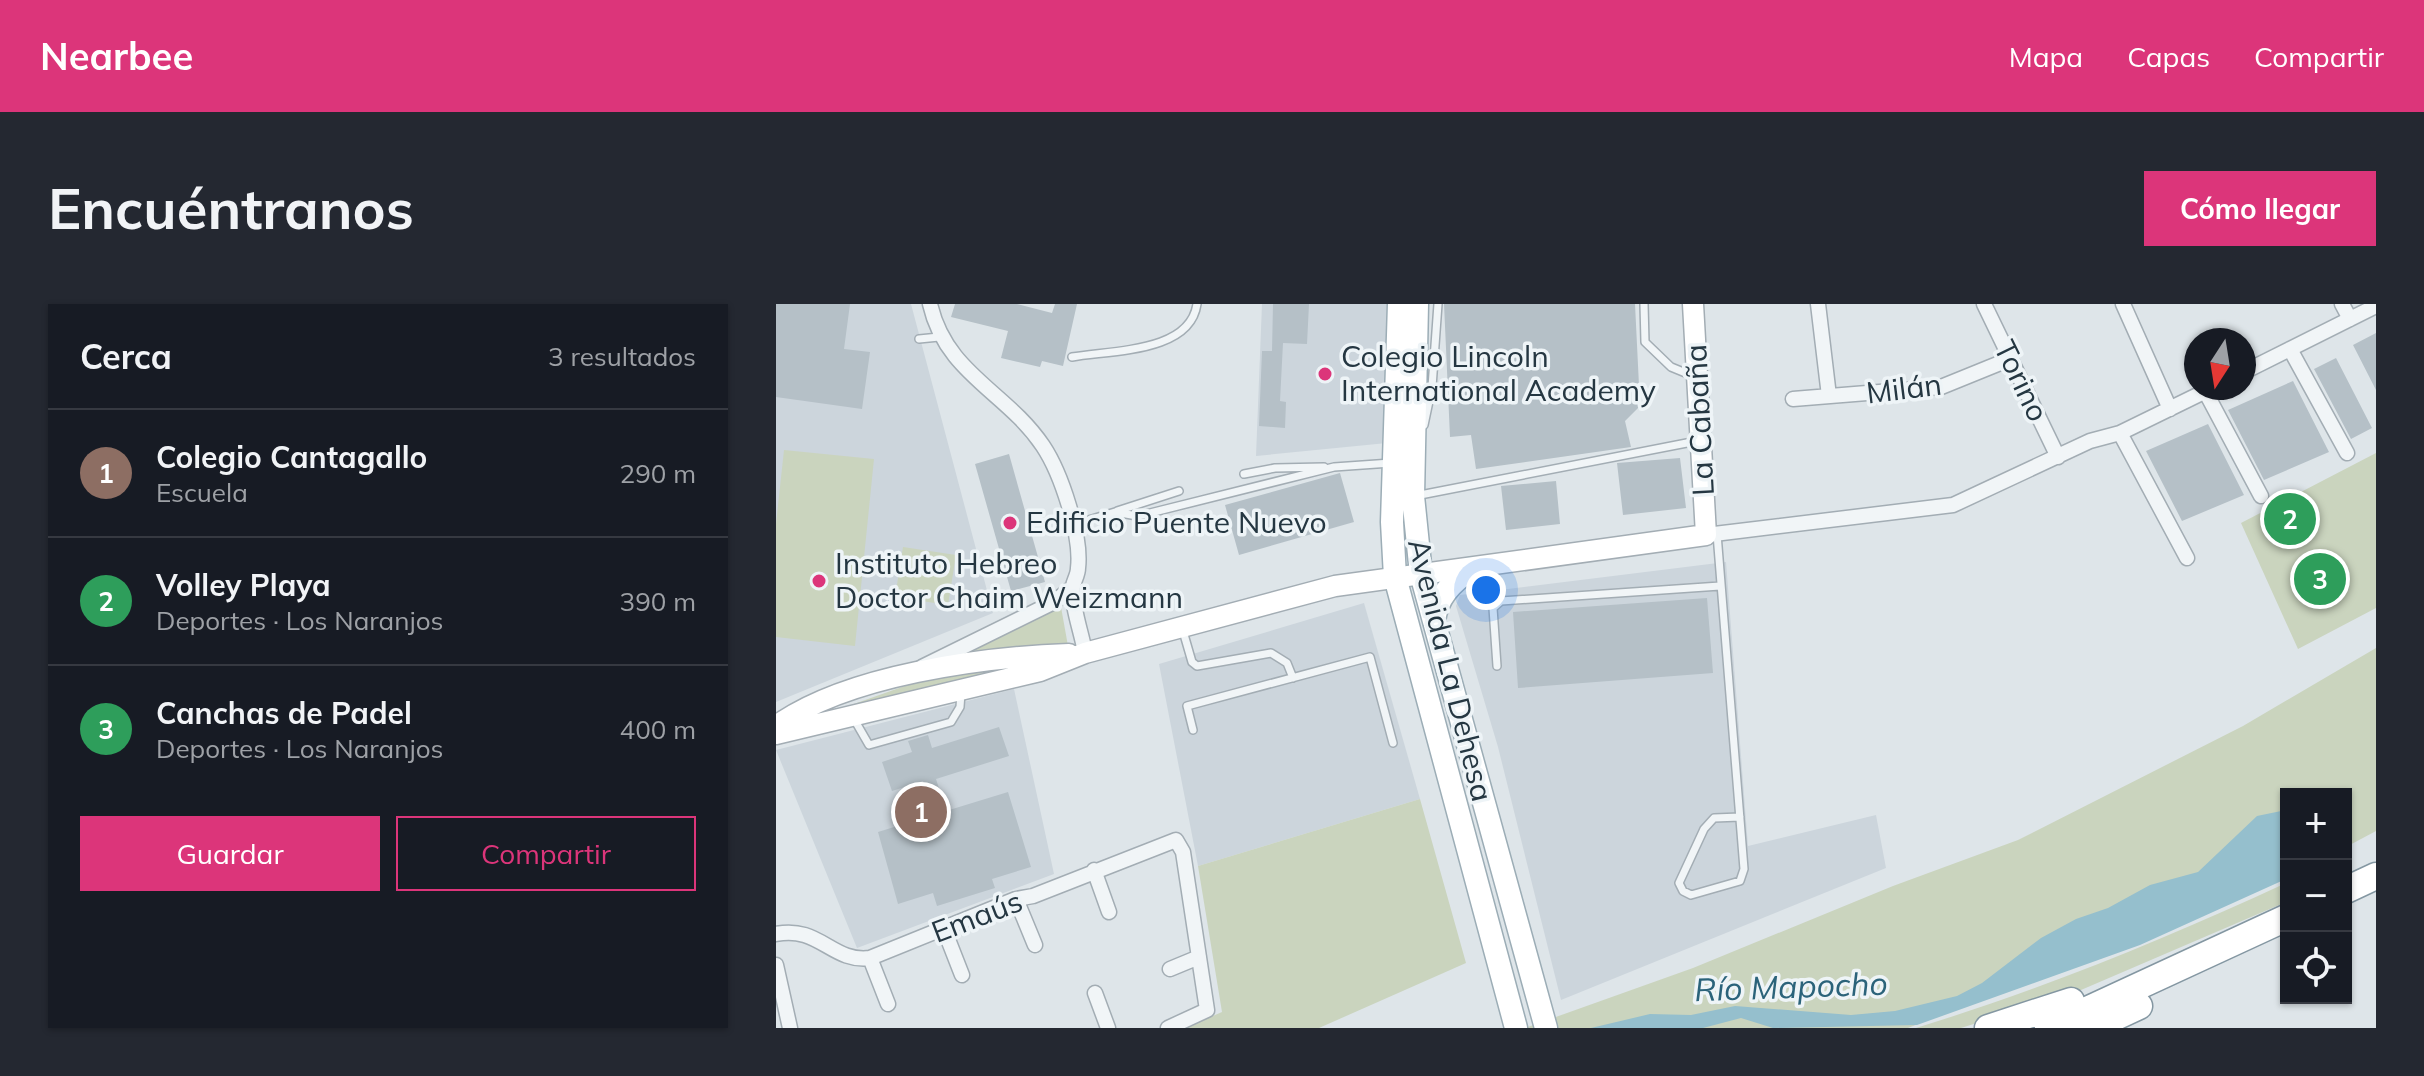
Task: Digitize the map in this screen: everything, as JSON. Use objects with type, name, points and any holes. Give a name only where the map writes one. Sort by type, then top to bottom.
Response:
[{"type":"highway","points":[[2352,887],[2376,876]]},
{"type":"highway","points":[[2352,907],[2376,896]]},
{"type":"highway","points":[[2048,1028],[2280,921]]},
{"type":"highway","points":[[2092,1028],[2280,940]]},
{"type":"highway","points":[[1988,1028],[2193,961]]},
{"type":"main road","name":"Avenida La Dehesa","points":[[1399,304],[1403,464],[1413,496],[1421,574],[1546,1028]]},
{"type":"main road","name":"Avenida La Dehesa","points":[[1417,304],[1395,577],[1513,1018]]},
{"type":"main road","points":[[1434,623],[1437,605],[1447,589],[1471,569]]},
{"type":"street","points":[[930,304],[939,337],[948,350],[1043,446],[1062,487],[1079,567],[1073,587],[1085,653]]},
{"type":"street","name":"La Cabaña","points":[[1693,304],[1701,440],[1712,534]]},
{"type":"street","points":[[1818,304],[1829,396]]},
{"type":"street","name":"Torino","points":[[1984,304],[2058,457]]},
{"type":"street","points":[[2123,304],[2170,409]]},
{"type":"street","points":[[2342,304],[2350,319]]},
{"type":"street","points":[[2256,366],[2375,308]]},
{"type":"street","points":[[2290,349],[2347,453]]},
{"type":"street","name":"Milán","points":[[1793,399],[1941,387],[2010,359]]},
{"type":"street","points":[[776,734],[1040,671],[1085,653],[1335,586],[1712,534],[1953,505],[2090,441],[2120,433],[2188,400]]},
{"type":"street","points":[[2213,400],[2261,496]]},
{"type":"street","points":[[2120,433],[2187,558]]},
{"type":"street","points":[[908,674],[1054,602],[1073,587]]},
{"type":"street","points":[[776,726],[815,705],[908,674],[1037,655],[1085,653]]},
{"type":"street","points":[[853,718],[844,707],[856,690]]},
{"type":"street","name":"Emaús","points":[[870,958],[1167,841],[1178,841],[1183,852],[1199,957]]},
{"type":"street","points":[[1094,870],[1109,912]]},
{"type":"street","points":[[1016,899],[1035,945]]},
{"type":"street","points":[[944,929],[962,975]]},
{"type":"street","points":[[776,934],[809,934],[847,956],[870,958],[888,1004]]},
{"type":"street","points":[[1168,1028],[1207,1010],[1199,957],[1170,969]]},
{"type":"street","points":[[776,965],[790,1028]]},
{"type":"street","points":[[1095,993],[1108,1028]]},
{"type":"lane","points":[[1072,357],[1174,338],[1190,324],[1197,304]]},
{"type":"lane","points":[[1244,474],[1287,467],[1403,464],[1432,387],[1438,304]]},
{"type":"lane","points":[[1644,304],[1645,342],[1671,367],[1698,378]]},
{"type":"lane","points":[[919,339],[939,337]]},
{"type":"lane","points":[[1413,496],[1436,495],[1701,440]]},
{"type":"lane","points":[[1115,512],[1137,516],[1334,467]]},
{"type":"lane","points":[[1072,525],[1179,491]]},
{"type":"lane","points":[[1712,534],[1720,586],[1740,817],[1744,869],[1740,881],[1691,895],[1683,891],[1679,883],[1704,829],[1714,818],[1740,817]]},
{"type":"lane","points":[[1497,666],[1493,608],[1501,601],[1720,586]]},
{"type":"lane","points":[[1181,627],[1192,662],[1197,666],[1271,653],[1287,663],[1293,678]]},
{"type":"lane","points":[[1193,730],[1187,706],[1370,657],[1393,743]]},
{"type":"lane","points":[[853,718],[869,745],[951,722],[960,707],[961,690]]},
{"type":"shaded area","name":"Instituto Hebreo Doctor Chaim Weizmann","points":[[776,304],[911,304],[993,613],[776,702]]},
{"type":"shaded area","name":"Colegio Lincoln International Academy","points":[[1262,304],[1393,304],[1387,443],[1256,456]]},
{"type":"shaded area","points":[[1726,562],[1748,846],[1876,815],[1886,868],[1561,1000],[1498,747],[1456,606],[1460,595]]},
{"type":"shaded area","points":[[1364,603],[1420,799],[1198,866],[1159,664]]},
{"type":"shaded area","points":[[1014,689],[1054,874],[857,948],[776,750]]},
{"type":"green space","name":"Instituto Hebreo Doctor Chaim Weizmann","points":[[784,450],[874,459],[855,646],[776,637],[776,524]]},
{"type":"green space","points":[[2376,453],[2376,608],[2298,649],[2241,523]]},
{"type":"green space","name":"Instituto Hebreo Doctor Chaim Weizmann","points":[[903,547],[956,555],[948,605],[895,597]]},
{"type":"green space","points":[[1061,607],[1068,646],[945,660]]},
{"type":"green space","points":[[2376,648],[2376,831],[2352,844],[2352,788],[2280,788],[2280,880],[1908,1028],[1525,1028],[1693,968],[1893,886],[2018,840],[2243,726]]},
{"type":"green space","points":[[978,672],[1000,672],[853,708],[851,705],[919,681]]},
{"type":"green space","points":[[1420,799],[1466,963],[1319,1028],[1185,1028],[1222,1012],[1198,866]]},
{"type":"green space","points":[[2280,886],[2280,905],[2081,990],[1961,1028],[1916,1028],[2010,997],[2195,924]]},
{"type":"water","points":[[2280,811],[2280,882],[2140,945],[1917,1025],[1773,1028],[1741,1018],[1703,1028],[1591,1028],[1650,1014],[1691,1015],[1735,1006],[1851,1015],[1895,1011],[1957,996],[1982,983],[2041,938],[2076,919],[2108,908],[2150,885],[2198,872],[2257,816]]},
{"type":"building","points":[[776,304],[850,304],[844,349],[870,352],[862,409],[776,397]]},
{"type":"building","points":[[955,304],[1017,304],[1052,313],[1055,304],[1077,304],[1063,366],[1042,361],[1040,367],[1001,358],[1008,331],[951,317]]},
{"type":"building","points":[[1273,304],[1309,304],[1307,344],[1283,343],[1280,401],[1286,402],[1285,428],[1259,426],[1262,351],[1272,351]]},
{"type":"building","points":[[1444,304],[1635,304],[1640,406],[1625,421],[1631,447],[1476,469],[1471,435],[1450,437]]},
{"type":"building","points":[[2376,333],[2376,390],[2353,345]]},
{"type":"building","points":[[2336,358],[2372,428],[2351,439],[2314,369]]},
{"type":"building","points":[[2293,381],[2329,452],[2264,480],[2228,410]]},
{"type":"building","points":[[2208,424],[2244,495],[2182,521],[2146,451]]},
{"type":"building","name":"Edificio Puente Nuevo","points":[[1009,454],[1045,582],[1011,591],[975,464]]},
{"type":"building","points":[[1680,458],[1686,508],[1623,515],[1617,463]]},
{"type":"building","points":[[1340,473],[1354,522],[1239,555],[1225,505]]},
{"type":"building","points":[[1556,481],[1560,524],[1506,530],[1501,486]]},
{"type":"building","points":[[1707,598],[1713,673],[1518,688],[1513,612]]},
{"type":"building","points":[[999,727],[1009,756],[936,779],[946,811],[1008,792],[1031,867],[992,879],[995,888],[937,906],[933,893],[898,904],[878,832],[933,815],[923,781],[892,791],[882,762],[912,752],[908,741],[928,735],[932,748]]},
{"type":"place","name":"Colegio Lincoln International Academy","points":[[1325,374]]},
{"type":"place","name":"Volley Playa","points":[[2290,519]]},
{"type":"place","name":"Edificio Puente Nuevo","points":[[1010,523]]},
{"type":"place","name":"Canchas de Padel","points":[[2320,579]]},
{"type":"place","name":"Instituto Hebreo Doctor Chaim Weizmann","points":[[819,581]]},
{"type":"place","name":"Colegio Cantagallo","points":[[921,812]]},
{"type":"water label","name":"Río Mapocho","points":[[1791,987]]}]
